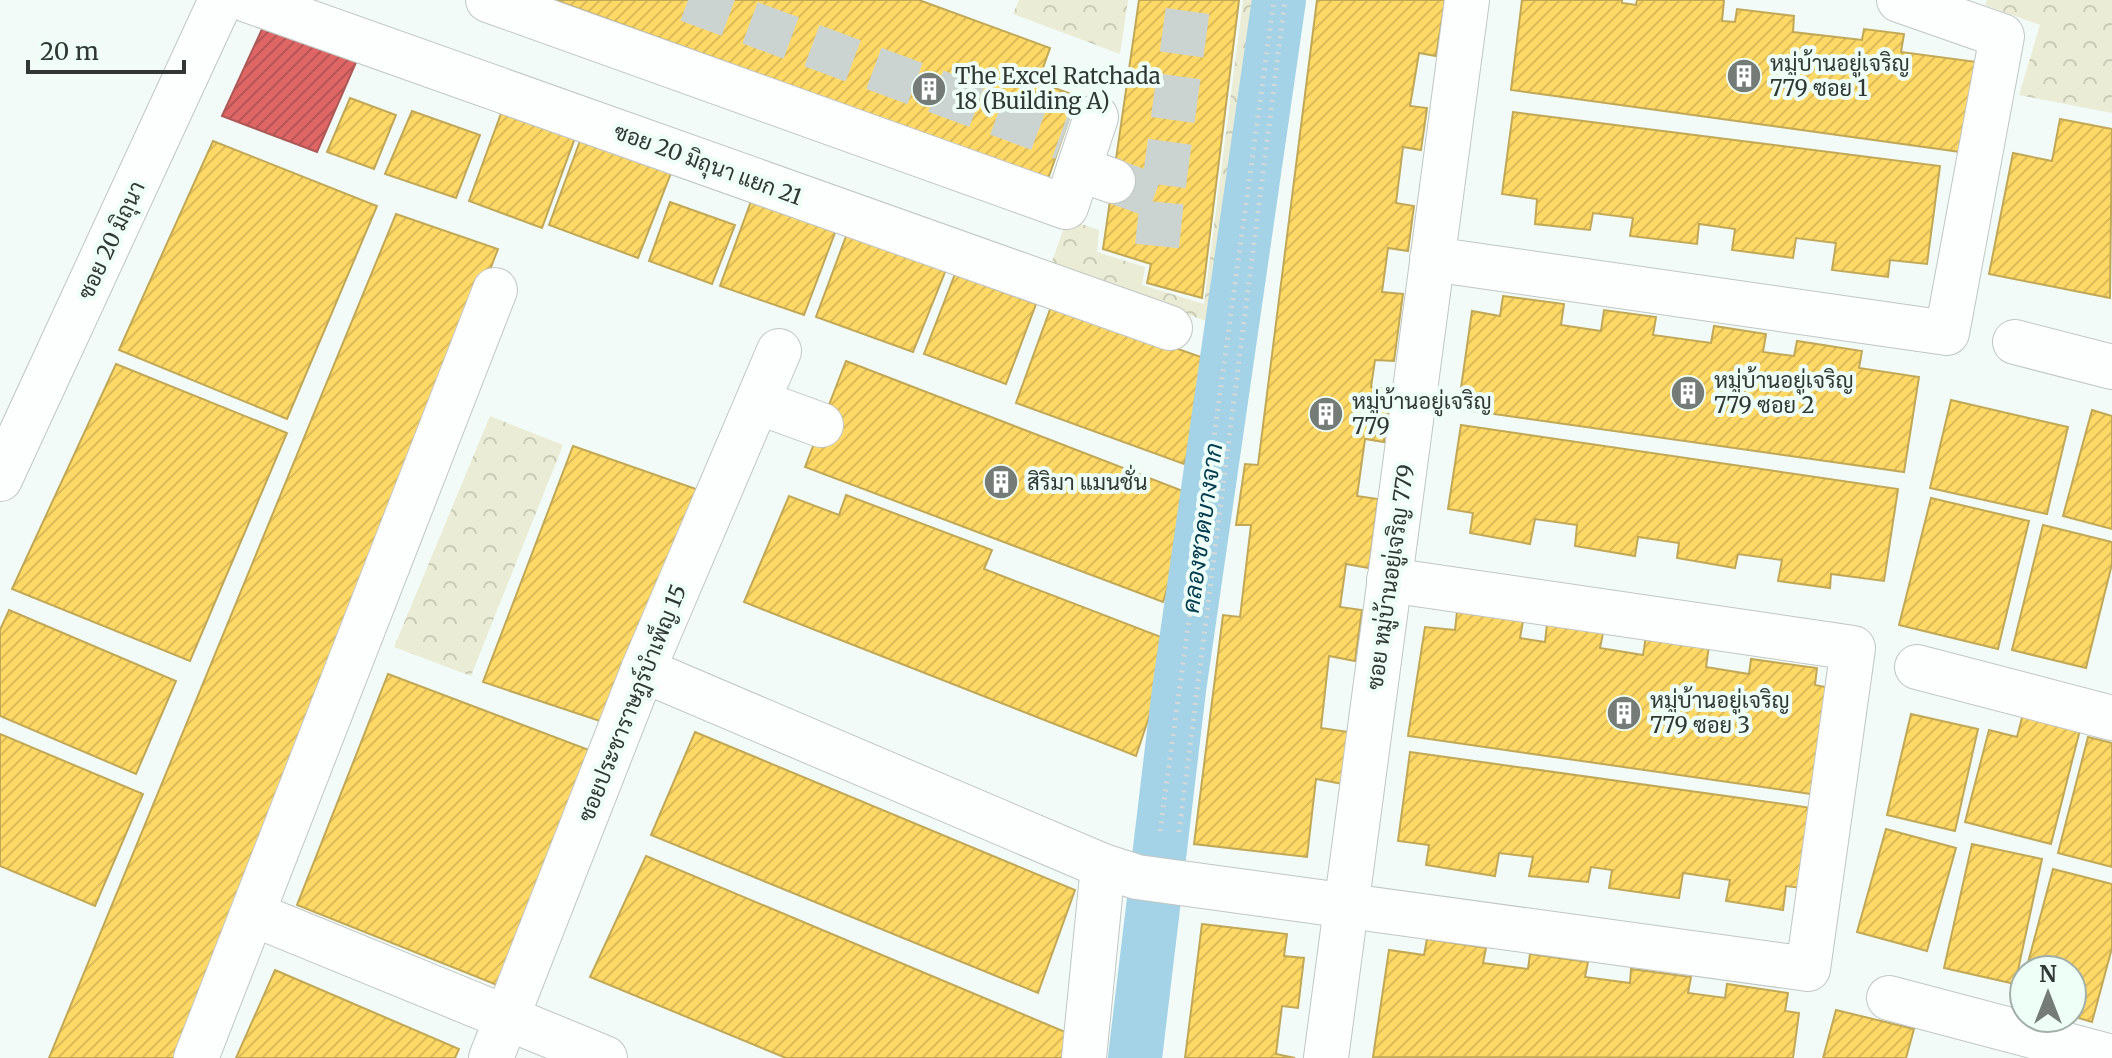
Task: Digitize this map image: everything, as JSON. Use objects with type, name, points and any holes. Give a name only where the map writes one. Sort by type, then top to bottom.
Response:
[{"type":"street","name":"ซอย 20 มิถุนา","points":[[0,479],[221,0]]},
{"type":"street","name":"ซอย 20 มิถุนา แยก 21","points":[[247,0],[1170,328]]},
{"type":"street","points":[[488,0],[1066,207],[1088,150]]},
{"type":"street","name":"ซอย หมู่บ้านอยู่เจริญ 779","points":[[1326,1058],[1467,0]]},
{"type":"street","points":[[1432,259],[1947,333],[2002,36],[1899,0]]},
{"type":"street","points":[[196,1058],[495,290]]},
{"type":"street","points":[[2015,342],[2112,367]]},
{"type":"street","name":"ซอยประชาราษฎร์บำเพ็ญ 15","points":[[500,1039],[643,670],[779,351]]},
{"type":"street","points":[[758,402],[821,425]]},
{"type":"street","points":[[643,670],[1141,876],[1808,969],[1853,648],[1389,580]]},
{"type":"street","points":[[1917,667],[2112,718]]},
{"type":"street","points":[[1084,1058],[1141,876]]},
{"type":"street","points":[[253,914],[500,1039],[605,1058]]},
{"type":"street","points":[[1889,998],[2112,1057]]},
{"type":"path","points":[[1141,876],[1274,0]]},
{"type":"path","points":[[1141,876],[1285,0]]},
{"type":"green space","points":[[1019,0],[1128,0],[1120,54],[1013,14]]},
{"type":"green space","points":[[1243,0],[1260,0],[1215,324],[1050,267],[1067,219],[1099,230],[1097,252],[1145,267],[1142,285],[1204,304]]},
{"type":"green space","points":[[1987,0],[2112,0],[2112,113],[2019,95],[2040,25],[1985,5]]},
{"type":"green space","points":[[490,416],[563,445],[471,676],[394,647]]},
{"type":"building: ที่อยู่อาศัย","name":"The Excel Ratchada 18 (Building A)","points":[[555,0],[919,0],[1050,48],[1038,82],[1077,96],[1048,179]]},
{"type":"building: ที่อยู่อาศัย","points":[[1139,0],[1239,0],[1202,298],[1147,283],[1151,264],[1103,249]]},
{"type":"building: ที่อยู่อาศัย","name":"หมู่บ้านอยู่เจริญ 779","points":[[1317,0],[1445,0],[1436,56],[1419,53],[1410,106],[1427,108],[1421,150],[1403,147],[1396,203],[1414,206],[1408,251],[1388,248],[1382,292],[1403,294],[1394,361],[1375,360],[1371,387],[1391,389],[1384,442],[1365,439],[1357,496],[1378,499],[1369,568],[1346,564],[1340,607],[1362,610],[1355,661],[1329,656],[1321,728],[1349,732],[1343,784],[1316,779],[1307,857],[1194,844],[1223,615],[1240,617],[1251,525],[1236,525],[1245,464],[1258,465]]},
{"type":"building: ที่อยู่อาศัย","name":"หมู่บ้านอยู่เจริญ 779 ซอย 1","points":[[1522,0],[1622,0],[1622,3],[1636,5],[1637,0],[1724,0],[1722,21],[1735,22],[1737,9],[1794,16],[1793,32],[1862,40],[1864,29],[1904,34],[1901,52],[1977,62],[1968,153],[1511,90]]},
{"type":"building: ที่อยู่อาศัย","points":[[350,98],[396,115],[374,169],[327,152]]},
{"type":"building: ที่อยู่อาศัย","points":[[503,108],[576,135],[542,228],[469,201]]},
{"type":"building: ที่อยู่อาศัย","points":[[412,111],[480,135],[456,198],[385,174]]},
{"type":"building: ที่อยู่อาศัย","points":[[1513,112],[1940,166],[1927,264],[1890,260],[1888,277],[1832,270],[1836,243],[1796,238],[1793,258],[1732,250],[1735,229],[1699,224],[1697,244],[1630,236],[1633,218],[1593,213],[1590,230],[1535,224],[1537,199],[1502,194]]},
{"type":"building: ที่อยู่อาศัย","points":[[2060,119],[2112,129],[2110,298],[1989,274],[2013,153],[2052,161]]},
{"type":"building: ที่อยู่อาศัย","points":[[213,141],[377,206],[287,419],[119,350]]},
{"type":"building: ที่อยู่อาศัย","points":[[580,141],[671,173],[638,258],[549,225]]},
{"type":"building: ที่อยู่อาศัย","points":[[754,193],[839,222],[804,315],[720,286]]},
{"type":"building: ที่อยู่อาศัย","points":[[670,202],[735,225],[712,284],[649,261]]},
{"type":"building: ที่อยู่อาศัย","points":[[396,214],[498,249],[186,1058],[49,1058]]},
{"type":"building: ที่อยู่อาศัย","points":[[848,231],[947,267],[913,352],[816,317]]},
{"type":"building: ที่อยู่อาศัย","points":[[955,274],[1036,304],[1006,384],[924,354]]},
{"type":"building: ที่อยู่อาศัย","name":"หมู่บ้านอยู่เจริญ 779 ซอย 2","points":[[1503,296],[1564,304],[1561,325],[1601,331],[1604,310],[1656,317],[1653,335],[1711,343],[1714,326],[1766,334],[1763,352],[1794,356],[1797,341],[1862,351],[1859,368],[1919,377],[1904,472],[1458,409],[1472,311],[1500,316]]},
{"type":"building: ที่อยู่อาศัย","points":[[1052,304],[1215,362],[1184,464],[1016,403]]},
{"type":"building: ที่อยู่อาศัย","name":"สิริมา แมนชั่น","points":[[846,361],[1196,496],[1163,602],[805,467]]},
{"type":"building: ที่อยู่อาศัย","points":[[116,364],[287,433],[190,661],[12,589]]},
{"type":"building: ที่อยู่อาศัย","points":[[1951,400],[2068,427],[2047,514],[1930,488]]},
{"type":"building: ที่อยู่อาศัย","points":[[2092,410],[2112,416],[2112,529],[2063,516]]},
{"type":"building: ที่อยู่อาศัย","points":[[1461,425],[1898,489],[1884,581],[1831,574],[1830,588],[1778,581],[1782,560],[1738,554],[1735,568],[1677,558],[1679,543],[1638,537],[1635,556],[1575,546],[1577,525],[1535,519],[1530,544],[1470,533],[1473,513],[1448,509]]},
{"type":"building: ที่อยู่อาศัย","points":[[573,446],[699,490],[606,723],[483,682]]},
{"type":"building: ที่อยู่อาศัย","points":[[846,495],[992,550],[984,569],[1174,642],[1136,756],[744,602],[789,496],[839,515]]},
{"type":"building: ที่อยู่อาศัย","points":[[1931,498],[2029,521],[1998,649],[1899,625]]},
{"type":"building: ที่อยู่อาศัย","points":[[2043,525],[2112,542],[2112,564],[2086,668],[2012,650]]},
{"type":"building: ที่อยู่อาศัย","points":[[9,610],[176,681],[136,774],[0,716],[0,630]]},
{"type":"building: ที่อยู่อาศัย","name":"หมู่บ้านอยู่เจริญ 779 ซอย 3","points":[[1457,612],[1523,621],[1520,638],[1545,642],[1547,624],[1603,633],[1600,648],[1643,655],[1646,636],[1709,646],[1706,667],[1749,674],[1751,659],[1817,668],[1815,685],[1840,690],[1825,796],[1408,736],[1425,627],[1455,630]]},
{"type":"building: ที่อยู่อาศัย","points":[[388,674],[589,750],[497,985],[297,905]]},
{"type":"building: ที่อยู่อาศัย","points":[[2024,710],[2081,726],[2051,844],[1965,822],[1989,730],[2017,737]]},
{"type":"building: ที่อยู่อาศัย","points":[[1911,714],[1978,729],[1955,831],[1887,815]]},
{"type":"building: ที่อยู่อาศัย","points":[[695,732],[1075,890],[1038,993],[651,835]]},
{"type":"building: ที่อยู่อาศัย","points":[[0,734],[143,794],[95,906],[0,866]]},
{"type":"building: ที่อยู่อาศัย","points":[[2088,737],[2112,743],[2112,867],[2058,853]]},
{"type":"building: ที่อยู่อาศัย","points":[[1410,752],[1812,808],[1801,888],[1786,886],[1783,910],[1726,901],[1730,880],[1683,873],[1679,898],[1609,888],[1612,870],[1591,867],[1588,882],[1529,876],[1533,857],[1499,853],[1495,876],[1426,865],[1429,845],[1398,841]]},
{"type":"building: ที่อยู่อาศัย","points":[[1886,829],[1956,848],[1927,951],[1857,932]]},
{"type":"building: ที่อยู่อาศัย","points":[[1972,844],[2042,859],[2021,954],[2008,954],[2008,982],[1944,968]]},
{"type":"building: ที่อยู่อาศัย","points":[[646,856],[1070,1034],[1061,1058],[786,1058],[590,977]]},
{"type":"building: ที่อยู่อาศัย","points":[[2053,869],[2112,884],[2112,948],[2092,1022],[2088,1021],[2088,954],[2030,954]]},
{"type":"building: ที่อยู่อาศัย","points":[[1202,924],[1287,934],[1284,956],[1304,958],[1298,1008],[1282,1006],[1276,1054],[1295,1058],[1185,1058]]},
{"type":"building: ที่อยู่อาศัย","points":[[1427,939],[1486,948],[1483,963],[1528,969],[1530,954],[1588,962],[1585,977],[1630,983],[1631,969],[1691,977],[1688,993],[1725,998],[1727,984],[1788,993],[1785,1011],[1799,1013],[1793,1058],[1373,1057],[1389,950],[1424,955]]},
{"type":"building: ที่อยู่อาศัย","points":[[275,970],[459,1049],[455,1058],[236,1058]]},
{"type":"building: ที่อยู่อาศัย","points":[[1836,1010],[1914,1029],[1906,1058],[1823,1058]]},
{"type":"building: ร้านค้า","points":[[263,27],[357,60],[317,152],[222,116]]},
{"type":"waterway","name":"คลองชวดบางจาก","points":[[1135,1058],[1179,690],[1279,0]]},
{"type":"tunnel","points":[[688,0],[1063,138]]},
{"type":"tunnel","points":[[1113,181],[1162,199],[1189,0]]},
{"type":"tunnel","points":[[1157,246],[1162,199]]},
{"type":"place","name":"หมู่บ้านอยู่เจริญ 779 ซอย 1","points":[[1744,76]]},
{"type":"place","name":"The Excel Ratchada 18 (Building A)","points":[[929,89]]},
{"type":"place","name":"หมู่บ้านอยู่เจริญ 779 ซอย 2","points":[[1688,393]]},
{"type":"place","name":"หมู่บ้านอยู่เจริญ 779","points":[[1326,414]]},
{"type":"place","name":"สิริมา แมนชั่น","points":[[1001,482]]},
{"type":"place","name":"หมู่บ้านอยู่เจริญ 779 ซอย 3","points":[[1624,713]]}]
